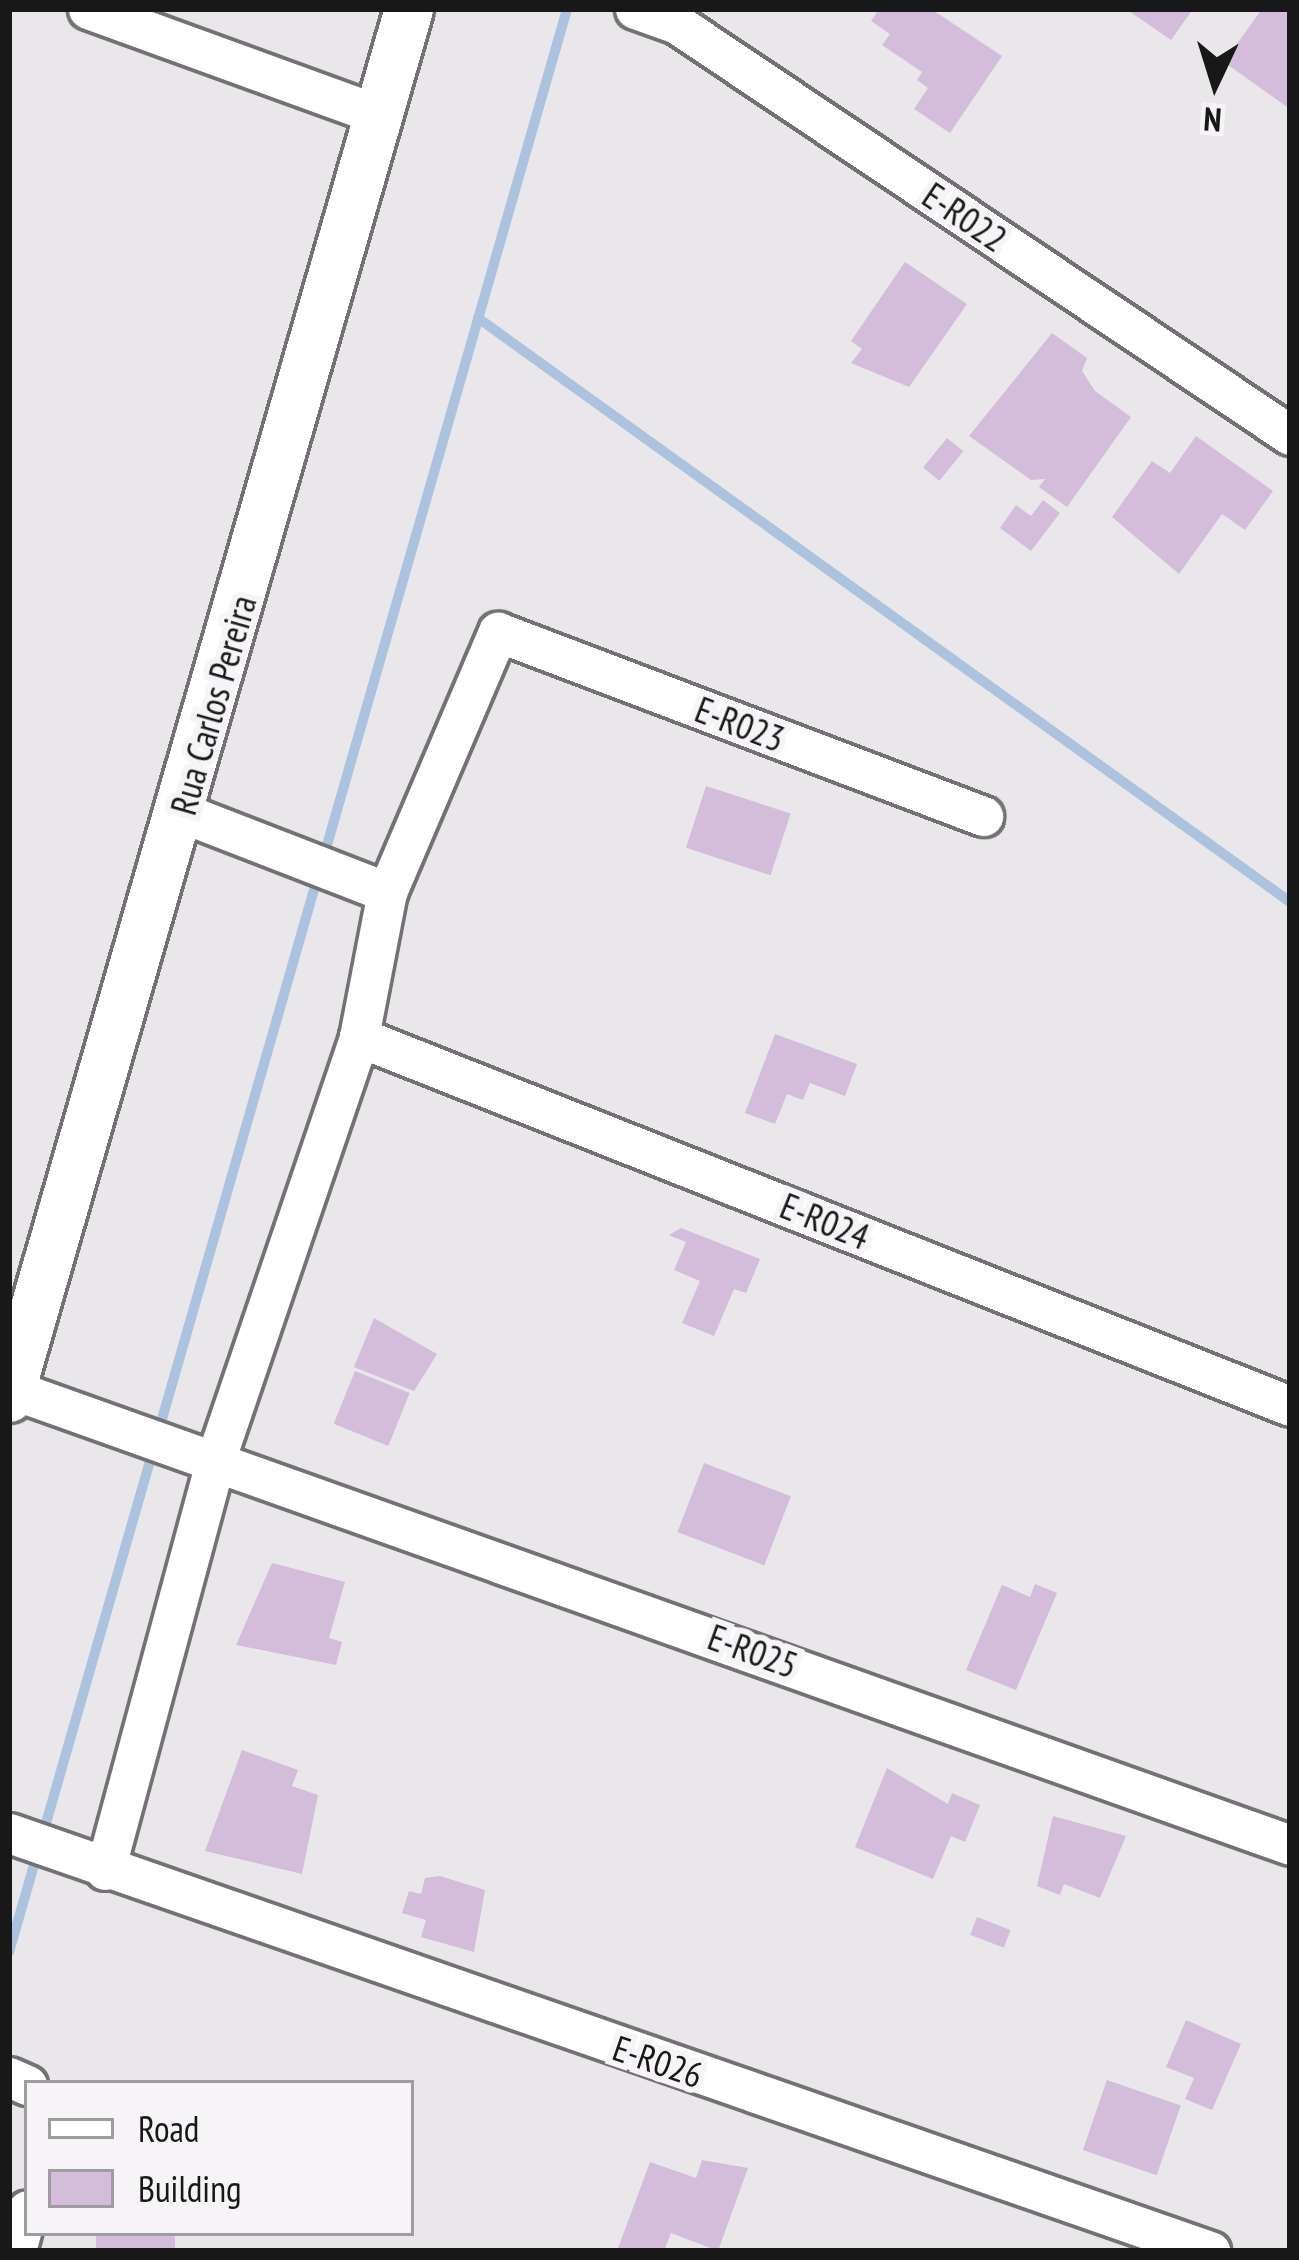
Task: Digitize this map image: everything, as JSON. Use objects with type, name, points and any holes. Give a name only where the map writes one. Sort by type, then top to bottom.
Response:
[{"type":"street","points":[[88,9],[380,115]]},
{"type":"street","name":"Rua Carlos Pereira","points":[[10,1393],[183,813],[409,9]]},
{"type":"street","name":"E-R022","points":[[635,9],[677,23],[1290,435]]},
{"type":"street","name":"E-R023","points":[[387,892],[498,632],[983,816]]},
{"type":"street","points":[[105,1870],[198,1451],[359,1037],[387,892],[183,813]]},
{"type":"street","name":"E-R024","points":[[359,1037],[1290,1406]]},
{"type":"street","name":"E-R025","points":[[10,1393],[130,1425],[1290,1845]]},
{"type":"street","name":"E-R026","points":[[13,1834],[105,1870],[1210,2251]]},
{"type":"street","points":[[16,2251],[24,2221]]},
{"type":"building","points":[[879,9],[931,9],[1002,56],[950,133],[914,109],[928,88],[917,80],[922,72],[882,45],[890,34],[871,21]]},
{"type":"building","points":[[1126,9],[1193,9],[1171,40]]},
{"type":"building","points":[[1262,9],[1290,9],[1290,109],[1224,62]]},
{"type":"building","points":[[905,262],[967,304],[909,387],[851,363],[862,349],[851,341]]},
{"type":"building","points":[[1052,333],[1087,358],[1082,371],[1095,391],[1131,417],[1067,507],[1039,487],[1045,479],[1031,480],[969,436]]},
{"type":"building","points":[[1196,436],[1273,491],[1245,530],[1222,514],[1179,574],[1112,517],[1152,461],[1170,473]]},
{"type":"building","points":[[947,438],[963,451],[939,481],[923,468]]},
{"type":"building","points":[[1043,500],[1060,513],[1031,551],[1000,528],[1016,505],[1031,516]]},
{"type":"building","points":[[706,786],[791,814],[771,875],[686,848]]},
{"type":"building","points":[[775,1034],[857,1064],[845,1096],[810,1083],[803,1100],[787,1094],[775,1124],[745,1113]]},
{"type":"building","points":[[681,1228],[760,1259],[746,1293],[734,1289],[714,1336],[682,1323],[700,1281],[674,1270],[686,1242],[669,1235]]},
{"type":"building","points":[[374,1318],[437,1354],[414,1391],[354,1367]]},
{"type":"building","points":[[355,1371],[410,1393],[388,1446],[334,1424]]},
{"type":"building","points":[[704,1463],[791,1496],[764,1565],[677,1532]]},
{"type":"building","points":[[272,1563],[345,1582],[329,1638],[342,1642],[336,1665],[236,1645]]},
{"type":"building","points":[[1035,1584],[1057,1593],[1016,1690],[966,1670],[1002,1585],[1030,1597]]},
{"type":"building","points":[[242,1750],[298,1770],[292,1786],[318,1795],[302,1874],[205,1851]]},
{"type":"building","points":[[887,1768],[948,1804],[952,1793],[980,1805],[965,1842],[951,1836],[933,1879],[855,1847]]},
{"type":"building","points":[[1053,1816],[1126,1836],[1100,1898],[1064,1884],[1060,1895],[1037,1886]]},
{"type":"building","points":[[440,1876],[485,1890],[474,1952],[421,1937],[426,1920],[402,1913],[409,1891],[421,1894],[425,1878]]},
{"type":"building","points":[[977,1917],[1011,1930],[1004,1948],[970,1935]]},
{"type":"building","points":[[1186,2020],[1241,2044],[1212,2110],[1185,2099],[1194,2078],[1166,2067]]},
{"type":"building","points":[[1107,2080],[1181,2105],[1157,2175],[1083,2150]]},
{"type":"building","points":[[702,2160],[748,2168],[718,2251],[671,2233],[664,2251],[617,2251],[650,2162],[696,2178]]},
{"type":"building","points":[[96,2236],[175,2236],[175,2251],[96,2251]]},
{"type":"waterway","points":[[323,859],[567,9]]},
{"type":"waterway","points":[[478,318],[1290,902]]},
{"type":"waterway","points":[[9,1952],[318,876]]}]
